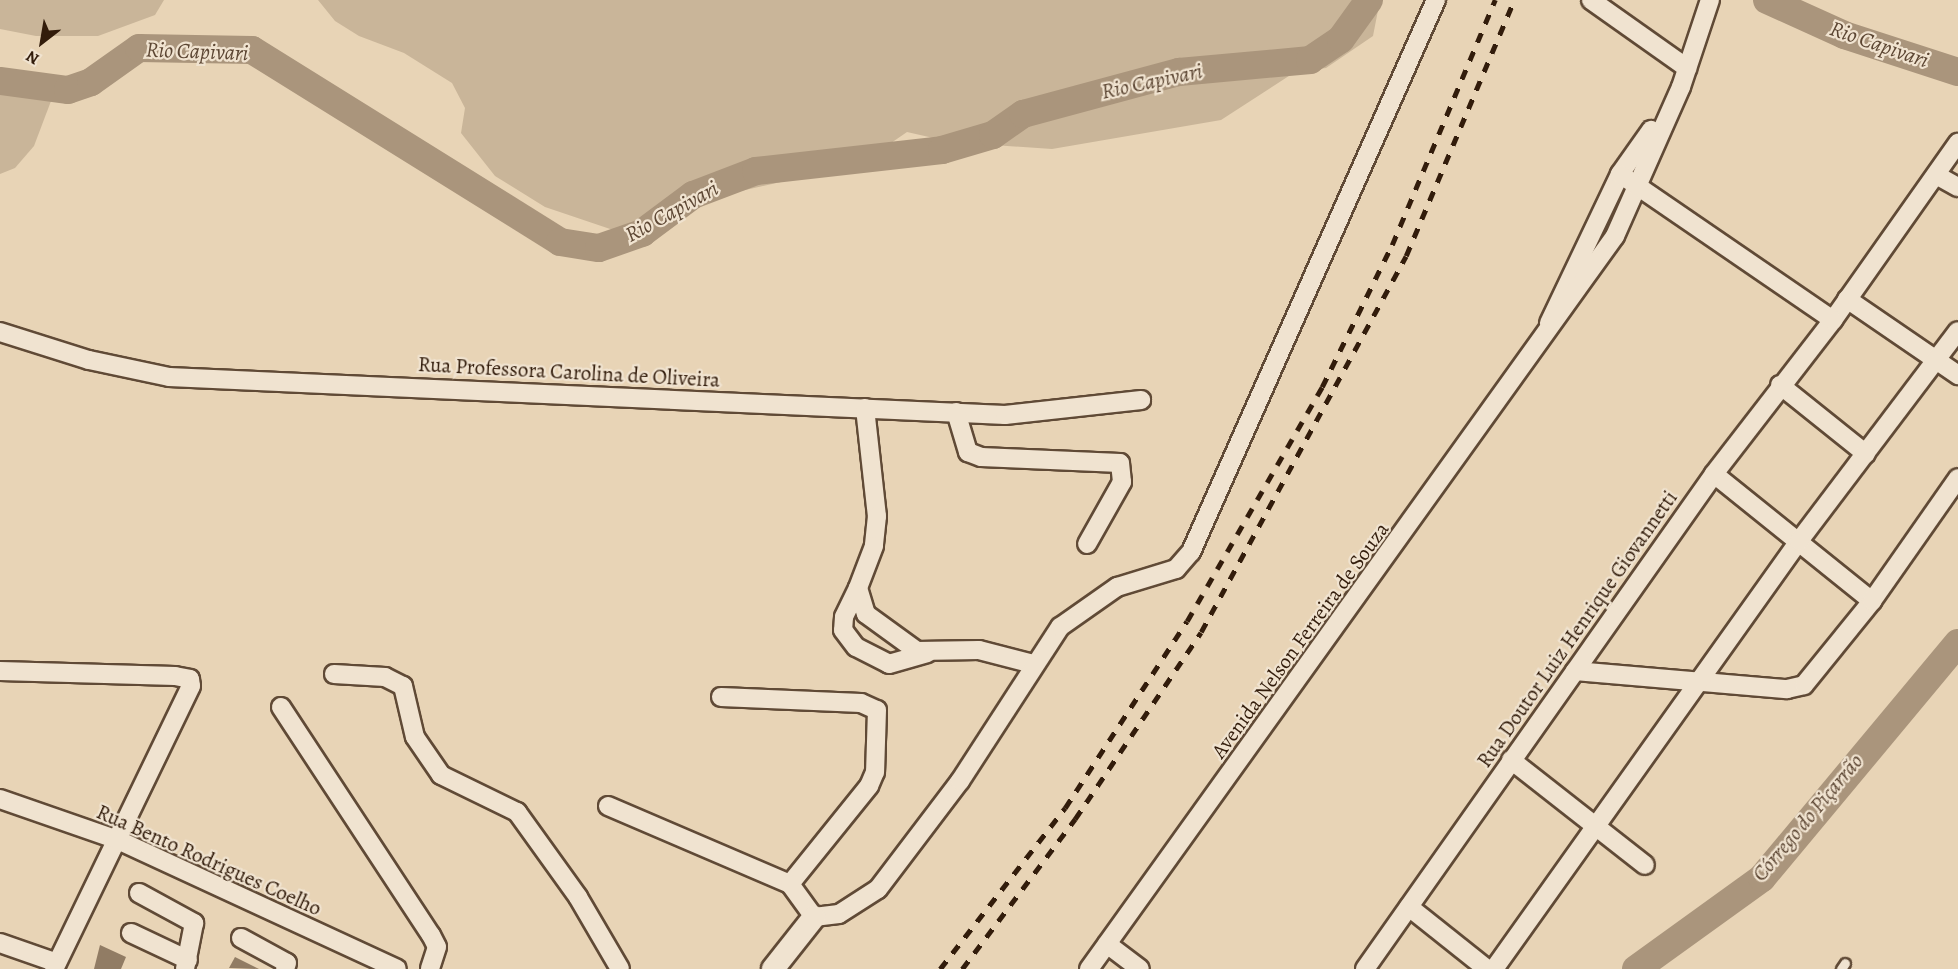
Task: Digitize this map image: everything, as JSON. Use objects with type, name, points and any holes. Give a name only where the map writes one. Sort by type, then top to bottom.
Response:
[{"type":"street","points":[[772,969],[814,917],[839,914],[878,889],[1010,708],[1033,664],[1060,627],[1102,596],[1160,578],[1176,569],[1191,552],[1436,0]]},
{"type":"street","points":[[1592,0],[1687,68]]},
{"type":"street","name":"Avenida Nelson Ferreira de Souza","points":[[1089,969],[1615,236],[1681,87],[1710,0]]},
{"type":"street","name":"Avenida Nelson Ferreira de Souza","points":[[1544,334],[1569,272],[1620,174],[1681,87]]},
{"type":"street","name":"Rua Doutor Luiz Henrique Giovannetti","points":[[1365,969],[1714,474],[1779,385],[1833,320],[1938,176],[1958,143]]},
{"type":"street","points":[[1620,174],[1833,320]]},
{"type":"street","points":[[1938,176],[1958,187]]},
{"type":"street","points":[[1847,299],[1958,375]]},
{"type":"street","points":[[1494,969],[1799,541],[1958,331]]},
{"type":"street","name":"Rua Professora Carolina de Oliveira","points":[[0,332],[89,360],[169,377],[1005,415],[1141,400]]},
{"type":"street","points":[[1779,385],[1866,454]]},
{"type":"street","points":[[865,408],[877,516],[874,546],[844,623],[856,647],[889,664],[927,653],[979,651],[1033,664]]},
{"type":"street","points":[[956,412],[968,452],[981,458],[1120,463],[1122,482],[1087,544]]},
{"type":"street","points":[[1714,474],[1872,601]]},
{"type":"street","points":[[1575,671],[1797,689],[1814,677],[1872,601],[1958,478]]},
{"type":"street","points":[[858,588],[875,623],[908,648],[927,653]]},
{"type":"street","points":[[0,671],[190,679],[118,840],[55,966],[0,944]]},
{"type":"street","points":[[334,674],[385,677],[403,686],[415,737],[441,775],[517,812],[585,907],[620,969]]},
{"type":"street","points":[[721,697],[861,703],[877,710],[875,772],[869,786],[790,884]]},
{"type":"street","points":[[281,707],[431,935],[437,947],[430,969]]},
{"type":"street","points":[[1511,760],[1597,825],[1645,865]]},
{"type":"street","name":"Rua Bento Rodrigues Coelho","points":[[0,799],[118,840],[397,969]]},
{"type":"street","points":[[608,806],[790,884],[814,917]]},
{"type":"street","points":[[131,933],[187,964],[194,922],[139,893]]},
{"type":"street","points":[[1409,907],[1487,969]]},
{"type":"street","points":[[241,938],[287,963],[285,969]]},
{"type":"street","points":[[1107,944],[1140,969]]},
{"type":"shaded area","points":[[0,0],[164,0],[155,15],[98,36],[36,36],[0,29]]},
{"type":"shaded area","points":[[318,0],[1380,0],[1373,36],[1326,68],[1295,72],[1221,120],[1052,149],[951,142],[907,132],[878,152],[821,173],[710,198],[622,233],[545,207],[495,176],[461,133],[465,108],[452,83],[404,53],[359,36],[335,21]]},
{"type":"shaded area","points":[[0,87],[51,101],[34,146],[15,168],[0,174]]},
{"type":"building","points":[[100,945],[126,957],[121,969],[94,969]]},
{"type":"building","points":[[235,957],[259,969],[229,968]]},
{"type":"waterway","name":"Rio Capivari","points":[[0,81],[68,90],[91,82],[139,48],[252,50],[560,242],[599,248],[642,233],[693,195],[756,171],[942,150],[993,135],[1023,114],[1179,72],[1310,60],[1341,39],[1369,0]]},
{"type":"waterway","name":"Rio Capivari","points":[[1767,0],[1844,35],[1958,72]]},
{"type":"waterway","name":"Córrego do Piçarrão","points":[[1636,969],[1762,878],[1958,643]]},
{"type":"railway","points":[[940,969],[1065,808],[1187,621],[1322,387],[1392,245],[1495,0]]},
{"type":"railway","points":[[962,969],[1075,819],[1201,632],[1406,256],[1514,0]]}]
